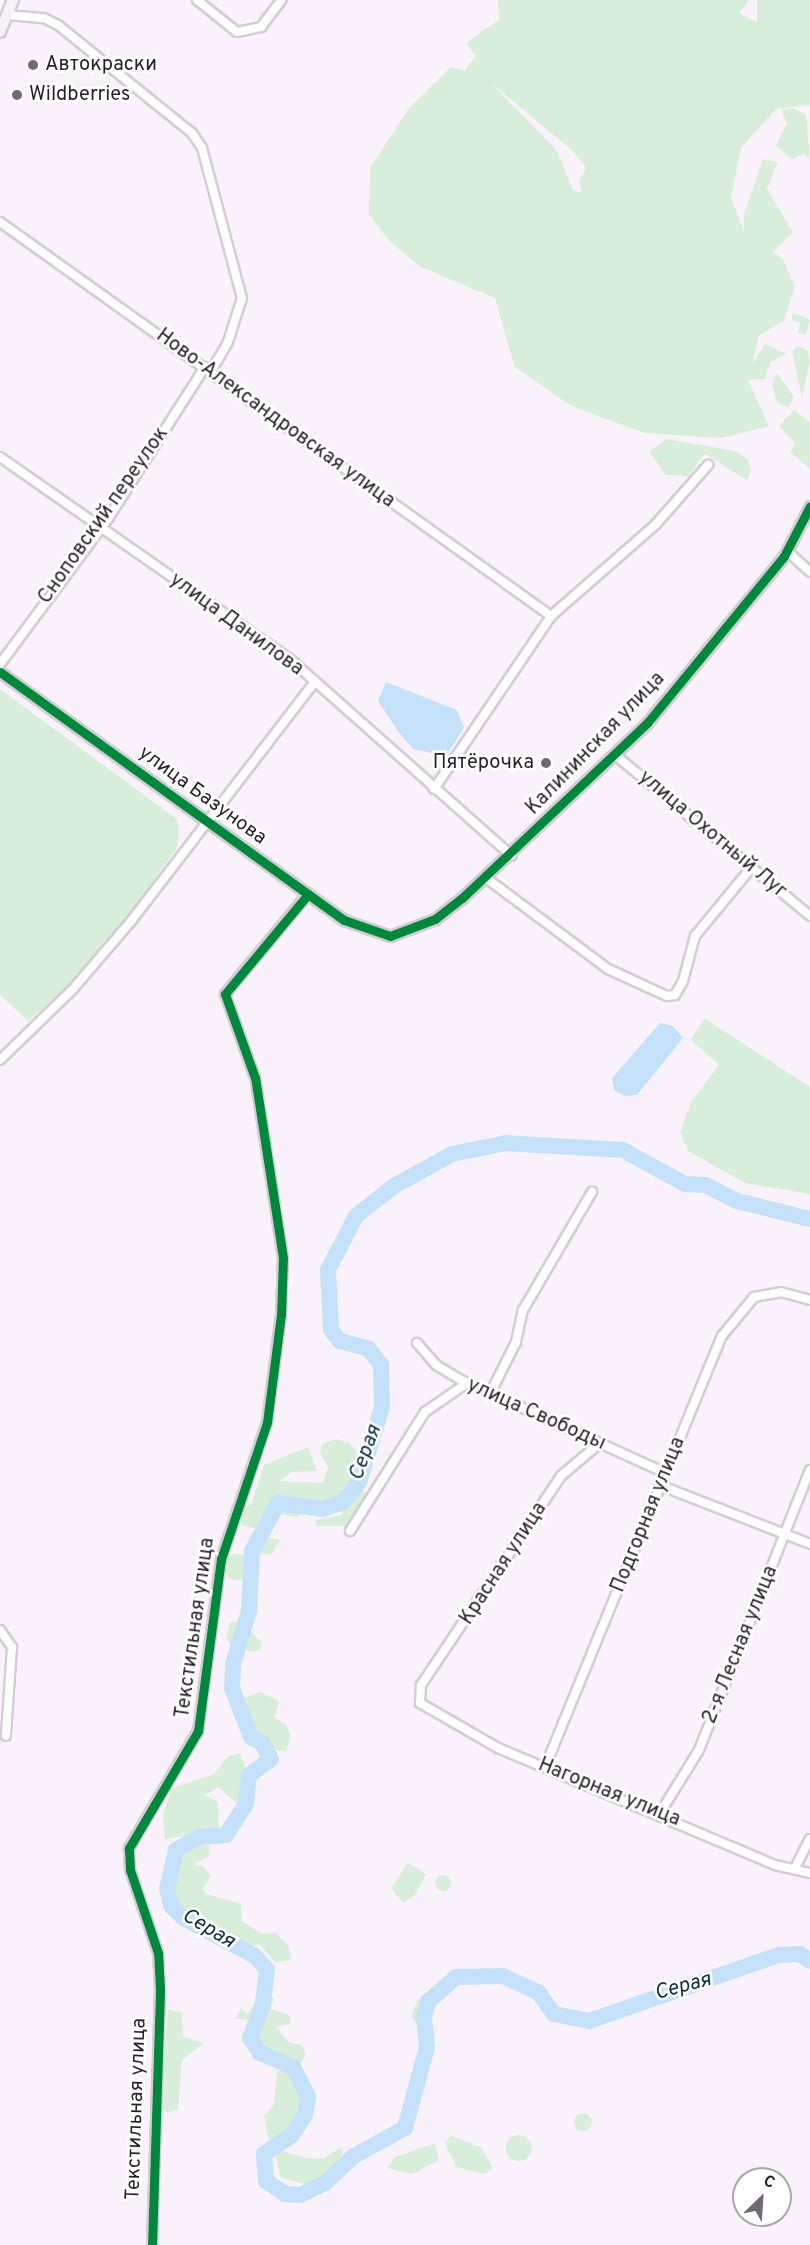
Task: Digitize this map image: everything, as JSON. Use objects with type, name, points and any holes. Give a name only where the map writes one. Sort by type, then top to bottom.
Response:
[{"type":"main road","points":[[0,32],[13,0]]},
{"type":"street","points":[[197,0],[237,32],[261,27],[281,0]]},
{"type":"street","name":"Сноповский переулок","points":[[0,664],[99,528],[228,342],[242,298],[202,148],[192,133],[58,25],[44,18],[7,15]]},
{"type":"street","name":"Ново-Александровская улица","points":[[0,222],[551,616]]},
{"type":"street","name":"улица Данилова","points":[[0,457],[291,660],[314,683],[512,856]]},
{"type":"street","points":[[434,789],[551,616],[656,524],[708,465]]},
{"type":"street","name":"Калининская улица","points":[[390,936],[435,919],[486,878],[512,856],[615,755],[787,551],[810,506]]},
{"type":"street","points":[[787,551],[810,572]]},
{"type":"street","name":"улица Базунова","points":[[0,672],[344,920],[390,936]]},
{"type":"street","points":[[0,1060],[73,989],[208,822],[314,683]]},
{"type":"street","name":"улица Охотный Луг","points":[[615,755],[810,916]]},
{"type":"street","points":[[486,878],[608,969],[667,996],[675,995],[683,981],[695,936],[752,868]]},
{"type":"street","name":"Текстильная улица","points":[[152,2245],[159,1972],[129,1848],[198,1731],[222,1559],[267,1422],[281,1314],[283,1258],[255,1078],[225,994],[308,894]]},
{"type":"street","points":[[490,1394],[516,1342],[523,1310],[592,1192]]},
{"type":"street","name":"Подгорная улица","points":[[545,1767],[659,1485],[732,1320],[754,1297],[781,1292],[810,1300]]},
{"type":"street","name":"улица Свободы","points":[[417,1343],[436,1365],[467,1383],[665,1473]]},
{"type":"street","points":[[350,1531],[425,1412],[467,1383]]},
{"type":"street","name":"Красная улица","points":[[418,1695],[561,1476],[583,1452],[600,1443]]},
{"type":"street","name":"2-я Лесная улица","points":[[660,1813],[690,1771],[810,1470]]},
{"type":"street","points":[[659,1485],[810,1544]]},
{"type":"street","points":[[0,1630],[12,1647],[6,1736]]},
{"type":"street","name":"Нагорная улица","points":[[418,1695],[427,1710],[450,1724],[545,1767],[660,1813],[775,1865],[796,1866],[810,1873]]},
{"type":"street","points":[[796,1866],[810,1839]]},
{"type":"green space","points":[[498,0],[749,0],[739,13],[757,22],[757,0],[810,0],[810,105],[776,109],[741,148],[731,198],[744,231],[744,214],[763,159],[778,162],[767,189],[793,232],[773,252],[783,259],[795,287],[784,320],[759,336],[752,364],[765,344],[787,354],[770,362],[765,379],[748,380],[769,426],[722,438],[644,433],[571,406],[514,366],[495,298],[421,267],[389,241],[369,214],[370,168],[409,108],[451,67],[464,71],[476,56],[467,44],[499,20]],"holes":[[[490,82],[575,153],[586,168],[579,182],[582,193],[573,190],[557,151]]]},
{"type":"green space","points":[[793,108],[806,115],[810,160],[804,153],[792,160],[776,145],[787,123],[781,110]]},
{"type":"green space","points":[[792,312],[810,320],[806,335],[798,333],[800,323],[792,320]]},
{"type":"green space","points":[[798,346],[807,350],[810,362],[802,397],[792,352]]},
{"type":"green space","points":[[777,373],[794,397],[788,408],[777,402],[772,385]]},
{"type":"green space","points":[[794,410],[810,422],[810,469],[790,452],[795,443],[779,426]]},
{"type":"green space","points":[[666,439],[735,451],[748,460],[751,471],[747,480],[705,454],[688,476],[666,475],[649,452]]},
{"type":"green space","points":[[0,689],[178,820],[178,846],[122,925],[80,976],[28,1021],[0,995]]},
{"type":"green space","points":[[704,1018],[810,1087],[810,1194],[745,1183],[688,1151],[680,1133],[691,1102],[719,1065],[691,1040]]},
{"type":"green space","points":[[336,1439],[349,1443],[365,1462],[366,1474],[356,1488],[340,1488],[348,1493],[345,1503],[316,1504],[297,1517],[274,1513],[261,1518],[258,1529],[241,1525],[238,1511],[251,1504],[264,1465],[308,1447],[317,1471],[292,1472],[280,1481],[323,1483],[328,1467],[320,1453],[322,1444]]},
{"type":"green space","points":[[360,1489],[366,1493],[349,1526],[316,1526],[316,1520],[340,1515]]},
{"type":"green space","points":[[256,1535],[280,1540],[272,1554],[250,1555]]},
{"type":"green space","points":[[237,1554],[246,1558],[250,1567],[246,1576],[237,1580],[228,1576],[224,1567],[228,1558]]},
{"type":"green space","points":[[230,1622],[240,1622],[262,1642],[261,1649],[253,1652],[231,1645],[226,1639]]},
{"type":"green space","points":[[260,1692],[279,1701],[274,1718],[286,1724],[291,1736],[286,1752],[268,1748],[247,1726],[240,1700]]},
{"type":"green space","points":[[240,1753],[255,1794],[253,1806],[241,1807],[218,1787],[205,1795],[218,1802],[219,1831],[165,1839],[163,1814],[172,1788],[214,1774],[229,1756]]},
{"type":"green space","points":[[195,1841],[209,1846],[210,1855],[193,1865],[203,1866],[211,1876],[203,1889],[206,1894],[241,1904],[242,1921],[262,1934],[276,1933],[290,1948],[291,1960],[275,1962],[259,1944],[239,1953],[229,1942],[216,1944],[174,1905],[170,1893],[181,1851]]},
{"type":"green space","points":[[408,1863],[426,1874],[416,1894],[403,1903],[391,1888]]},
{"type":"green space","points":[[440,1875],[446,1875],[451,1883],[449,1889],[440,1891],[435,1886],[435,1880]]},
{"type":"green space","points":[[266,1987],[274,1999],[270,2008],[290,2016],[291,2024],[276,2027],[288,2042],[301,2045],[306,2054],[301,2063],[258,2052],[257,2020],[235,2019],[241,2008],[247,2014]]},
{"type":"green space","points":[[419,1998],[432,2029],[425,2037],[411,2015]]},
{"type":"green space","points":[[168,2009],[182,2013],[183,2037],[204,2043],[182,2060],[178,2109],[167,2113],[160,2105]]},
{"type":"green space","points":[[286,2066],[304,2091],[306,2112],[295,2131],[277,2141],[268,2139],[264,2116],[274,2105],[277,2072]]},
{"type":"green space","points":[[583,2113],[589,2116],[592,2122],[589,2128],[583,2131],[577,2128],[574,2122],[577,2116]]},
{"type":"green space","points":[[450,2135],[482,2148],[493,2169],[484,2174],[457,2167],[445,2144]]},
{"type":"green space","points":[[519,2135],[528,2139],[532,2148],[528,2157],[519,2161],[510,2157],[506,2148],[510,2139]]},
{"type":"green space","points":[[435,2143],[439,2160],[412,2174],[388,2168],[395,2157]]},
{"type":"green space","points":[[273,2148],[307,2158],[323,2159],[340,2148],[343,2153],[326,2181],[312,2186],[281,2178]]},
{"type":"water","points":[[386,682],[457,710],[464,728],[446,756],[413,749],[400,734],[378,701]]},
{"type":"water","points":[[660,1023],[673,1026],[683,1038],[637,1095],[625,1096],[614,1090],[612,1078]]},
{"type":"waterway","name":"Серая","points":[[810,1219],[737,1201],[705,1185],[685,1184],[623,1150],[506,1143],[452,1154],[394,1186],[356,1216],[328,1270],[331,1330],[340,1341],[369,1349],[381,1365],[382,1407],[359,1482],[343,1502],[323,1509],[278,1503],[252,1551],[249,1611],[233,1664],[232,1688],[251,1737],[262,1743],[271,1759],[249,1775],[246,1804],[226,1835],[198,1837],[176,1850],[167,1888],[171,1906],[185,1919],[255,1956],[267,1970],[263,2005],[250,2038],[260,2053],[293,2067],[308,2097],[305,2115],[292,2135],[264,2154],[266,2181],[285,2194],[300,2195],[325,2183],[354,2156],[405,2128],[427,2047],[424,2017],[428,2002],[456,1977],[503,1976],[538,1992],[554,2014],[589,2021],[779,1955],[800,1954],[810,1961]]},
{"type":"cycle path","points":[[0,672],[344,920],[390,936],[435,919],[462,898],[647,723],[784,556],[810,506]]},
{"type":"cycle path","points":[[152,2245],[160,1990],[158,1953],[130,1870],[129,1848],[198,1731],[221,1559],[267,1422],[281,1314],[283,1258],[255,1078],[225,994],[308,894]]},
{"type":"place","name":"Автокраски","points":[[33,65]]},
{"type":"place","name":"Wildberries","points":[[17,95]]},
{"type":"place","name":"Пятёрочка","points":[[546,763]]}]
